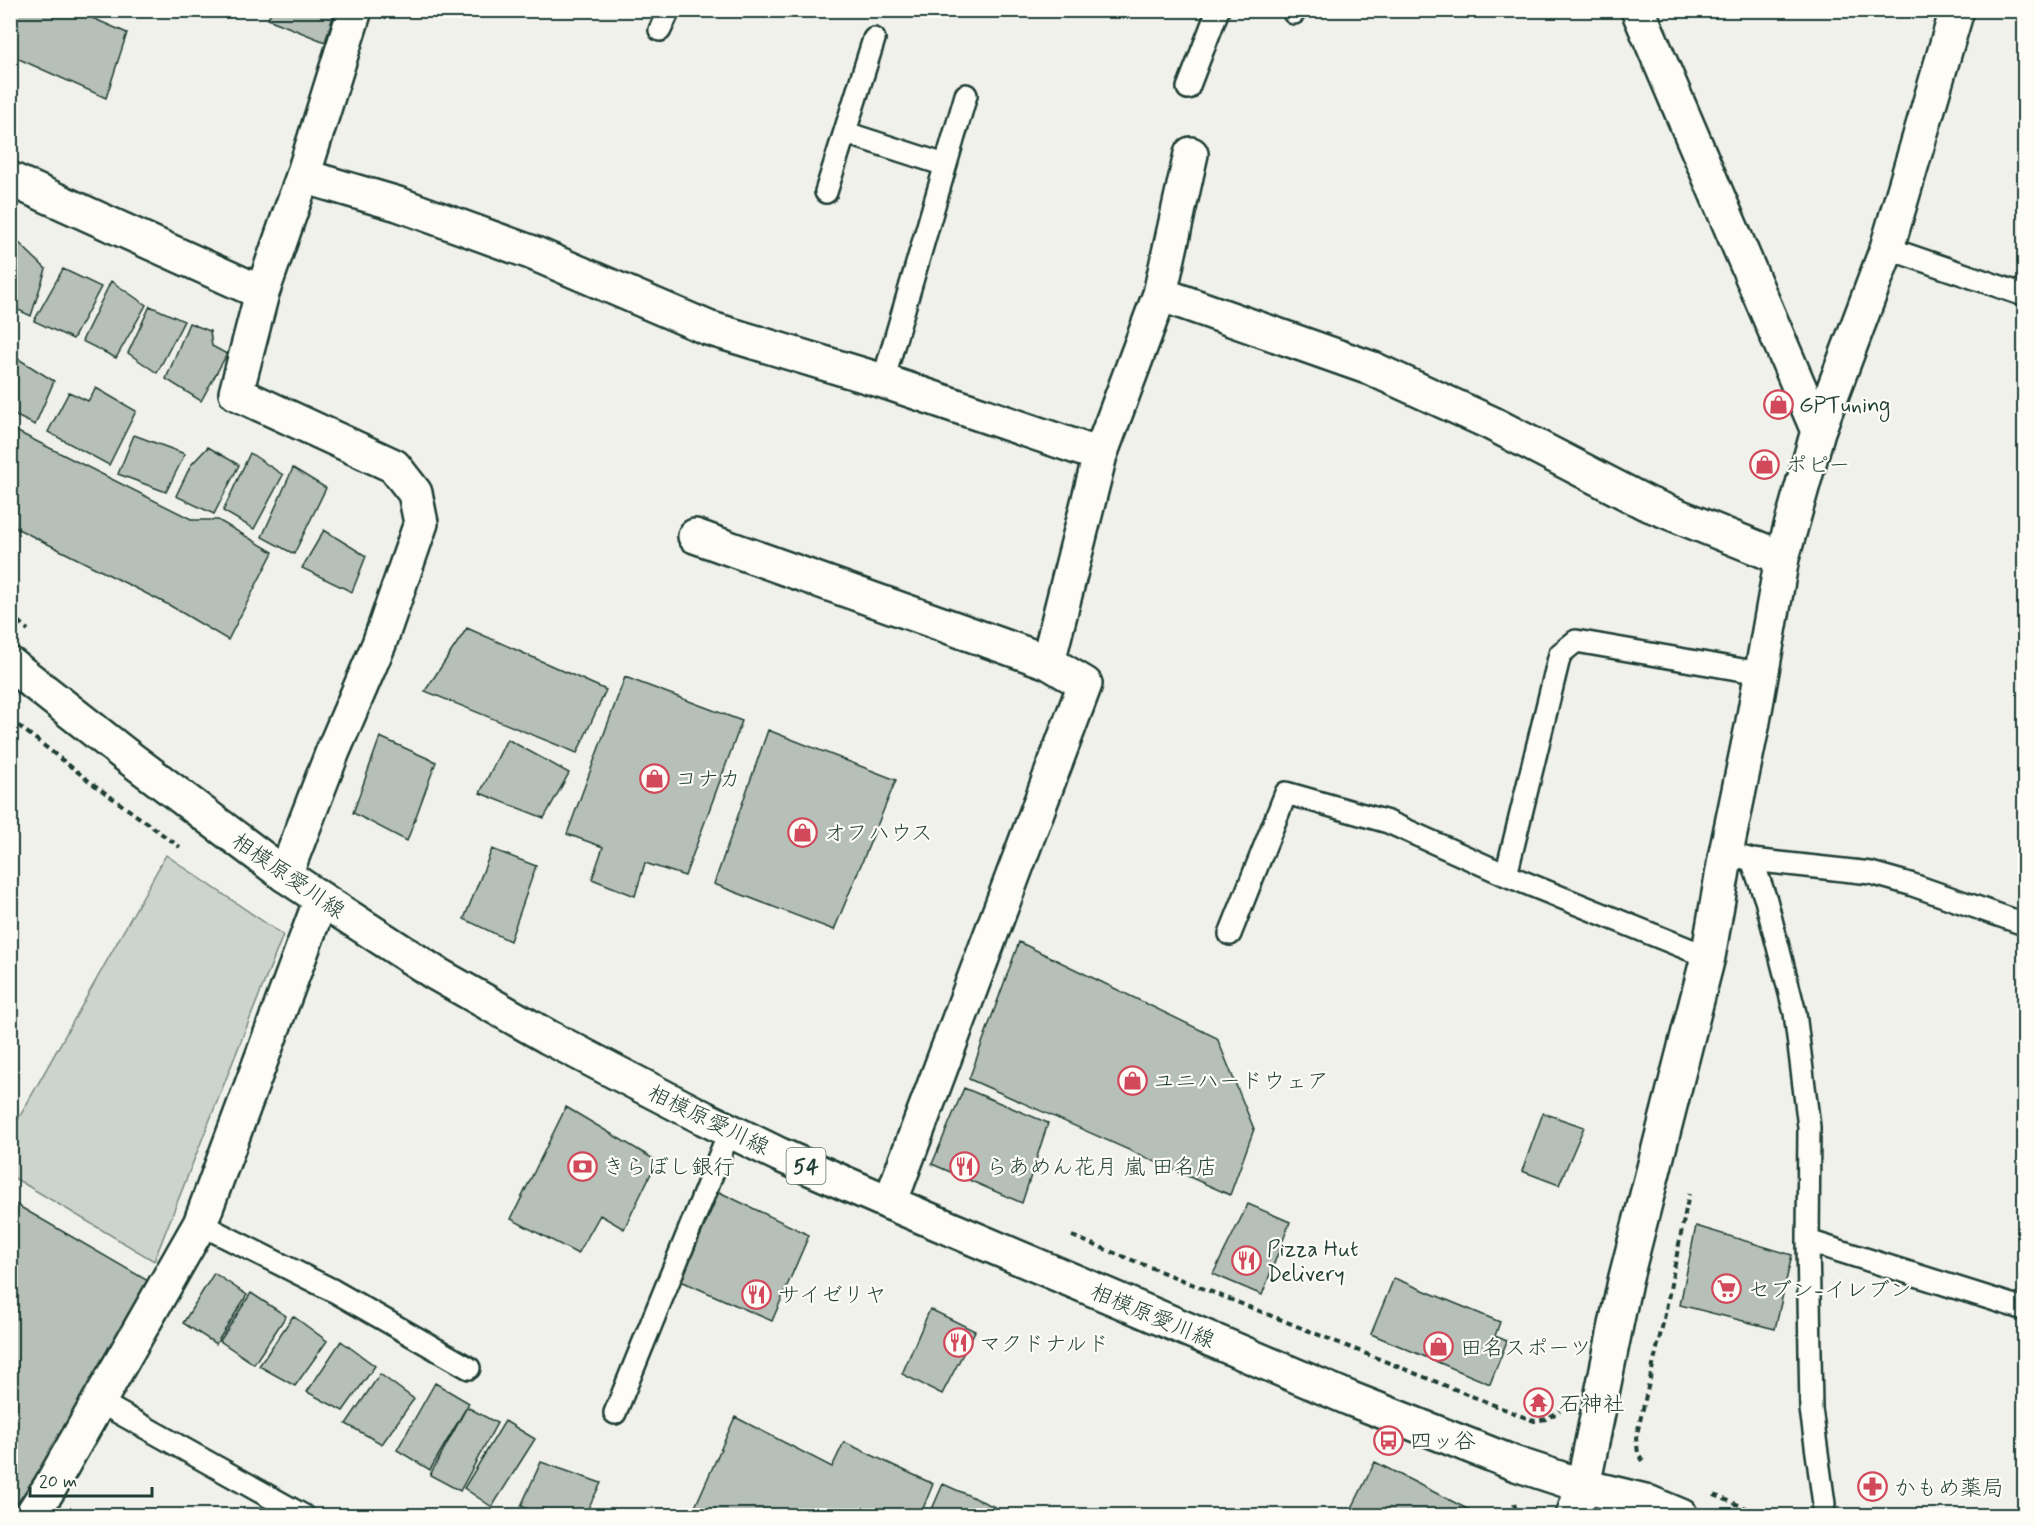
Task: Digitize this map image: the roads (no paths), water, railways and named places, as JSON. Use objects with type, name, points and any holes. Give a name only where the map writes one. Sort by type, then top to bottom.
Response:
[{"type":"street","points":[[285,875],[333,751],[379,644],[421,523],[415,493],[394,466],[236,393],[262,293],[303,176],[355,10]]},
{"type":"street","points":[[1638,10],[1818,431]]},
{"type":"street","points":[[1578,1501],[1625,1281],[1708,957],[1739,856],[1752,727],[1782,558],[1818,431],[1887,248],[1957,10]]},
{"type":"street","points":[[1048,663],[1100,455],[1160,294],[1191,154]]},
{"type":"street","points":[[303,176],[398,204],[533,253],[708,328],[883,381],[1100,455]]},
{"type":"street","points":[[10,179],[262,293]]},
{"type":"street","points":[[1160,294],[1373,369],[1491,423],[1646,503],[1782,558]]},
{"type":"street","points":[[695,536],[1048,663],[1085,684],[890,1203]]},
{"type":"street","name":"相模原愛川線","points":[[10,664],[123,753],[321,900],[435,973],[548,1037],[730,1130],[890,1203],[1352,1399],[1516,1464],[1578,1501],[1645,1501],[1681,1515]]},
{"type":"street","points":[[31,1515],[50,1486],[200,1224],[321,900]]},
{"type":"lane","points":[[1188,88],[1218,10]]},
{"type":"lane","points":[[826,192],[874,39]]},
{"type":"lane","points":[[883,381],[966,95]]},
{"type":"lane","points":[[846,133],[945,165]]},
{"type":"lane","points":[[1887,248],[2025,295]]},
{"type":"lane","points":[[1506,876],[1560,654],[1576,640],[1760,673]]},
{"type":"lane","points":[[1230,934],[1286,793],[1388,822],[1506,876],[1708,957]]},
{"type":"lane","points":[[1739,856],[1871,873],[1910,884],[2025,924]]},
{"type":"lane","points":[[1739,856],[1766,900],[1796,1013],[1809,1126],[1808,1241],[1812,1408],[1824,1504],[1822,1515]]},
{"type":"lane","points":[[615,1413],[730,1130]]},
{"type":"lane","points":[[200,1224],[334,1292],[469,1368]]},
{"type":"lane","points":[[1808,1241],[2025,1309]]},
{"type":"lane","points":[[98,1401],[304,1515]]},
{"type":"place","name":"GPTuning","points":[[1778,404]]},
{"type":"place","name":"ポピー","points":[[1764,464]]},
{"type":"place","name":"コナカ","points":[[654,778]]},
{"type":"place","name":"オフハウス","points":[[803,832]]},
{"type":"place","name":"ユニハードウェア","points":[[1132,1080]]},
{"type":"place","name":"きらぼし銀行","points":[[582,1166]]},
{"type":"place","name":"らあめん花月 嵐 田名店","points":[[965,1166]]},
{"type":"place","name":"Pizza Hut Delivery","points":[[1246,1261]]},
{"type":"place","name":"セブン-イレブン","points":[[1727,1289]]},
{"type":"place","name":"サイゼリヤ","points":[[757,1294]]},
{"type":"place","name":"マクドナルド","points":[[958,1343]]},
{"type":"place","name":"田名スポーツ","points":[[1439,1347]]},
{"type":"place","name":"石神社","points":[[1538,1403]]},
{"type":"place","name":"四ッ谷","points":[[1389,1440]]},
{"type":"place","name":"かもめ薬局","points":[[1873,1487]]}]
